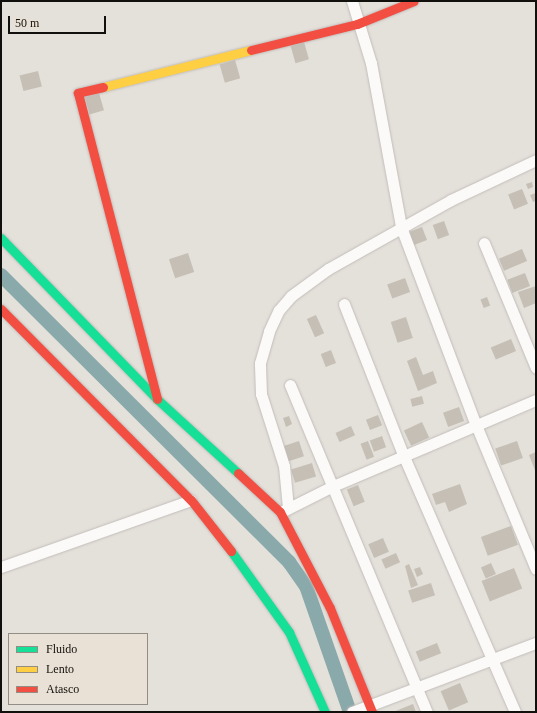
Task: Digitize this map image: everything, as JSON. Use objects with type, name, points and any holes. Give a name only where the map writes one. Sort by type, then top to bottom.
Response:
[{"type":"street","points":[[352,1],[357,24],[371,63],[401,227],[476,425],[536,569]]},
{"type":"street","points":[[157,399],[78,94],[357,24],[414,1]]},
{"type":"street","points":[[284,510],[284,466],[261,394],[260,363],[269,331],[279,310],[291,296],[328,269],[401,227],[536,160]]},
{"type":"street","points":[[1,238],[157,399],[284,510],[330,608],[371,709]]},
{"type":"street","points":[[484,243],[536,368]]},
{"type":"street","points":[[344,304],[404,455],[493,658],[515,712]]},
{"type":"street","points":[[1,309],[191,500],[248,572],[289,632],[325,712]]},
{"type":"street","points":[[290,385],[427,712]]},
{"type":"street","points":[[284,510],[333,486],[404,455],[536,400]]},
{"type":"street","points":[[1,566],[191,500]]},
{"type":"street","points":[[354,711],[371,709],[416,687],[536,643]]},
{"type":"building","points":[[304,42],[309,59],[296,63],[291,46]]},
{"type":"building","points":[[235,60],[240,78],[225,83],[220,64]]},
{"type":"building","points":[[38,71],[42,87],[23,91],[20,76]]},
{"type":"building","points":[[99,93],[104,110],[90,114],[85,97]]},
{"type":"building","points":[[532,182],[533,187],[528,189],[526,184]]},
{"type":"building","points":[[522,189],[528,204],[514,209],[508,195]]},
{"type":"building","points":[[536,193],[536,201],[533,202],[530,195]]},
{"type":"building","points":[[444,221],[449,235],[438,239],[433,225]]},
{"type":"building","points":[[422,227],[427,240],[410,247],[405,233]]},
{"type":"building","points":[[522,249],[527,261],[504,271],[499,259]]},
{"type":"building","points":[[188,253],[194,272],[175,278],[169,259]]},
{"type":"building","points":[[525,273],[530,286],[512,293],[507,280]]},
{"type":"building","points":[[405,278],[410,292],[392,299],[387,284]]},
{"type":"building","points":[[536,286],[536,303],[524,308],[518,292]]},
{"type":"building","points":[[487,297],[490,305],[484,308],[480,300]]},
{"type":"building","points":[[316,315],[324,333],[315,337],[307,319]]},
{"type":"building","points":[[406,317],[413,338],[398,343],[391,322]]},
{"type":"building","points":[[511,339],[516,351],[496,360],[491,348]]},
{"type":"building","points":[[331,350],[336,363],[326,367],[321,354]]},
{"type":"building","points":[[416,357],[423,375],[433,371],[437,383],[418,391],[407,361]]},
{"type":"building","points":[[422,396],[424,404],[412,407],[410,399]]},
{"type":"building","points":[[459,407],[464,421],[448,427],[443,413]]},
{"type":"building","points":[[378,415],[382,425],[370,430],[366,420]]},
{"type":"building","points":[[289,416],[292,424],[286,427],[283,418]]},
{"type":"building","points":[[422,422],[429,437],[411,446],[404,430]]},
{"type":"building","points":[[351,426],[355,435],[340,442],[335,433]]},
{"type":"building","points":[[382,436],[386,447],[374,452],[370,440]]},
{"type":"building","points":[[299,441],[304,456],[289,461],[284,446]]},
{"type":"building","points":[[368,441],[374,457],[367,460],[361,444]]},
{"type":"building","points":[[517,441],[523,458],[501,466],[495,448]]},
{"type":"building","points":[[536,452],[536,473],[529,455]]},
{"type":"building","points":[[312,463],[316,476],[295,483],[291,469]]},
{"type":"building","points":[[460,484],[467,504],[449,512],[445,502],[436,505],[432,494]]},
{"type":"building","points":[[358,485],[365,502],[354,506],[347,489]]},
{"type":"building","points":[[511,526],[518,545],[488,556],[481,537]]},
{"type":"building","points":[[383,538],[389,552],[374,558],[368,544]]},
{"type":"building","points":[[396,553],[400,562],[385,569],[381,560]]},
{"type":"building","points":[[491,563],[496,574],[486,578],[481,567]]},
{"type":"building","points":[[409,564],[418,585],[411,588],[405,566]]},
{"type":"building","points":[[420,567],[423,574],[417,577],[414,569]]},
{"type":"building","points":[[514,568],[522,588],[490,602],[482,581]]},
{"type":"building","points":[[431,583],[435,595],[412,603],[408,590]]},
{"type":"building","points":[[437,643],[441,653],[420,662],[416,652]]},
{"type":"building","points":[[460,683],[468,702],[449,711],[441,691]]},
{"type":"building","points":[[413,704],[416,712],[393,712]]},
{"type":"waterway","points":[[1,275],[289,562],[306,586],[350,712]]},
{"type":"traffic: fast","points":[[1,238],[157,399],[238,473]]},
{"type":"traffic: fast","points":[[231,551],[289,632],[325,712]]},
{"type":"traffic: slow","points":[[103,87],[251,50]]},
{"type":"traffic: jam","points":[[251,50],[357,24],[414,1]]},
{"type":"traffic: jam","points":[[103,87],[78,93],[157,399]]},
{"type":"traffic: jam","points":[[1,309],[191,500],[231,551]]},
{"type":"traffic: jam","points":[[238,473],[280,512],[330,608],[372,712]]}]
